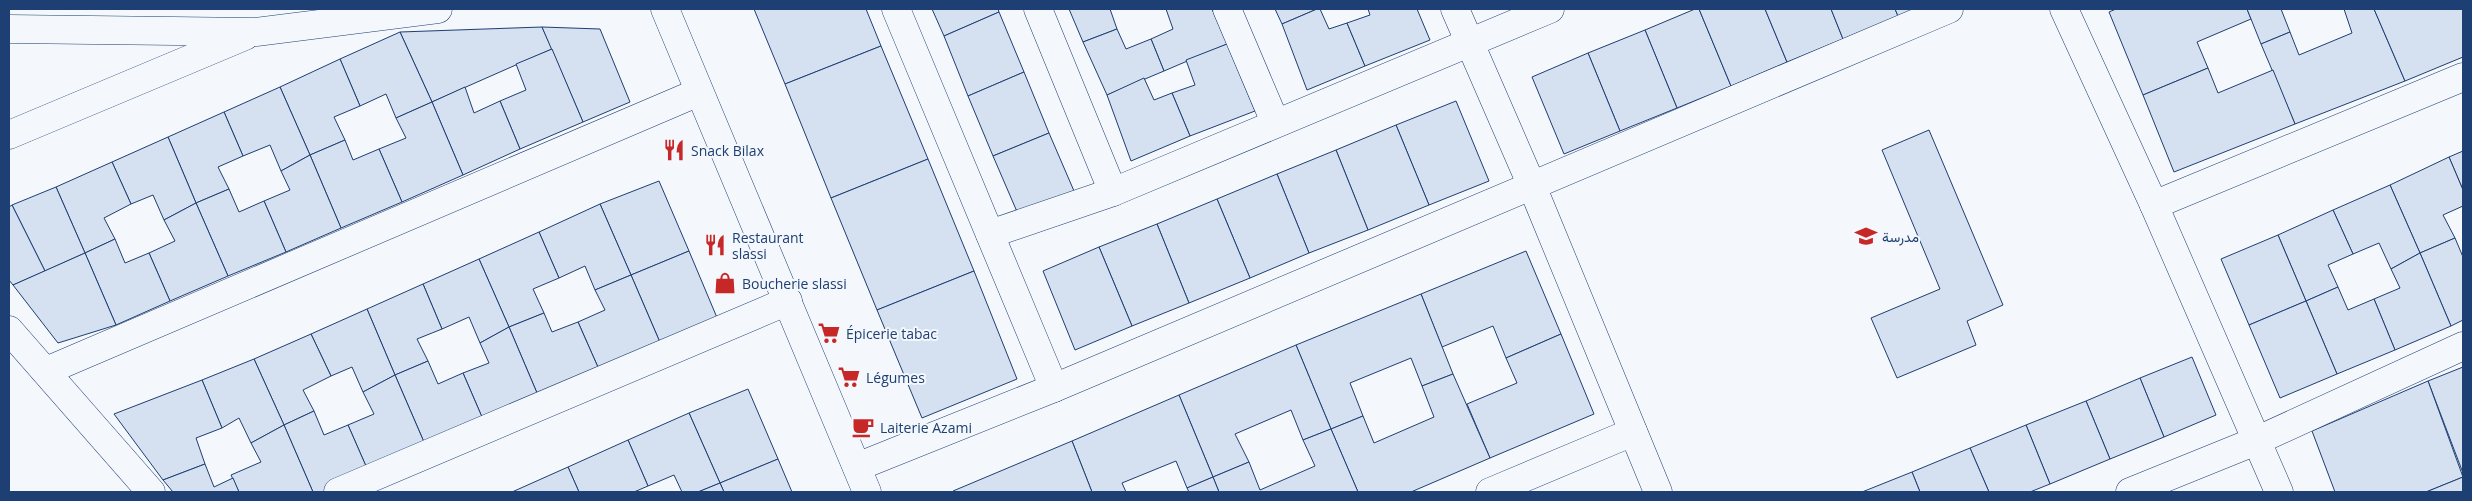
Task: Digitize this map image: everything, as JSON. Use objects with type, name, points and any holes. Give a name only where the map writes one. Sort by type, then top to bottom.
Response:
[{"type":"street","points":[[9,29],[256,32],[438,9]]},
{"type":"street","points":[[665,9],[867,492]]},
{"type":"street","points":[[896,9],[1054,388]]},
{"type":"street","points":[[1038,9],[1113,192]]},
{"type":"street","points":[[1227,9],[1275,122]]},
{"type":"street","points":[[1455,9],[1532,186],[1658,492]]},
{"type":"street","points":[[990,234],[1113,192],[1275,122],[1550,9]]},
{"type":"street","points":[[857,467],[1054,388],[1949,9]]},
{"type":"street","points":[[2064,9],[2154,205],[2279,492]]},
{"type":"street","points":[[9,135],[256,32]]},
{"type":"street","points":[[2154,205],[2463,77]]},
{"type":"street","points":[[46,371],[699,92]]},
{"type":"street","points":[[338,492],[788,301]]},
{"type":"street","points":[[9,330],[151,492]]},
{"type":"street","points":[[2130,492],[2256,441],[2463,346]]},
{"type":"street","points":[[1490,492],[1633,432]]},
{"type":"building","points":[[754,9],[866,9],[881,46],[785,84]]},
{"type":"building","points":[[932,9],[998,9],[999,12],[944,36]]},
{"type":"building","points":[[1069,9],[1110,9],[1117,29],[1083,42]]},
{"type":"building","points":[[1166,9],[1212,9],[1227,44],[1164,71],[1151,39],[1173,29]]},
{"type":"building","points":[[1275,9],[1317,9],[1282,24]]},
{"type":"building","points":[[1320,9],[1329,29],[1347,23],[1365,66],[1307,90],[1282,24]]},
{"type":"building","points":[[1368,9],[1417,9],[1430,40],[1365,66],[1347,23],[1370,15]]},
{"type":"building","points":[[1699,9],[1731,86],[1677,108],[1645,30]]},
{"type":"building","points":[[1699,9],[1765,9],[1787,62],[1731,86]]},
{"type":"building","points":[[1765,9],[1831,9],[1843,39],[1787,62]]},
{"type":"building","points":[[1831,9],[1895,9],[1898,16],[1843,39]]},
{"type":"building","points":[[1895,9],[1915,9],[1898,16]]},
{"type":"building","points":[[2116,9],[2247,9],[2251,19],[2197,42],[2208,68],[2143,95],[2109,12]]},
{"type":"building","points":[[2247,9],[2281,9],[2290,32],[2261,44]]},
{"type":"building","points":[[2344,9],[2374,9],[2405,81],[2295,124],[2261,44],[2290,32],[2299,55],[2352,33]]},
{"type":"building","points":[[2374,9],[2463,9],[2463,57],[2405,81]]},
{"type":"building","points":[[999,12],[1024,72],[968,96],[944,36]]},
{"type":"building","points":[[542,27],[552,49],[432,102],[400,32]]},
{"type":"building","points":[[542,27],[600,29],[630,102],[583,122]]},
{"type":"building","points":[[1117,29],[1126,49],[1151,39],[1164,71],[1107,95],[1083,42]]},
{"type":"building","points":[[1645,30],[1677,108],[1620,131],[1588,53]]},
{"type":"building","points":[[400,32],[432,102],[396,118],[386,94],[360,106],[340,59]]},
{"type":"building","points":[[1227,44],[1255,111],[1190,136],[1172,93],[1195,85],[1186,60]]},
{"type":"building","points":[[881,46],[928,159],[831,198],[785,84]]},
{"type":"building","points":[[552,49],[583,122],[520,149],[500,101],[526,90],[516,64]]},
{"type":"building","points":[[1588,53],[1620,131],[1564,154],[1532,77]]},
{"type":"building","points":[[340,59],[360,106],[334,117],[345,140],[310,155],[280,87]]},
{"type":"building","points":[[2208,68],[2218,93],[2273,70],[2295,124],[2174,172],[2143,95]]},
{"type":"building","points":[[1024,72],[1049,133],[993,156],[968,96]]},
{"type":"building","points":[[1144,78],[1154,100],[1172,93],[1190,136],[1131,161],[1107,95]]},
{"type":"building","points":[[280,87],[310,155],[281,171],[270,145],[243,156],[224,112]]},
{"type":"building","points":[[465,87],[474,113],[500,101],[520,149],[463,175],[432,102]]},
{"type":"building","points":[[1456,101],[1489,181],[1429,205],[1396,125]]},
{"type":"building","points":[[432,102],[463,175],[402,202],[379,149],[406,138],[396,118]]},
{"type":"building","points":[[224,112],[243,156],[218,167],[229,189],[196,203],[168,137]]},
{"type":"building","points":[[1396,125],[1429,205],[1368,230],[1336,150]]},
{"type":"building","points":[[1929,130],[2003,305],[1967,321],[1976,345],[1897,378],[1871,318],[1940,289],[1882,150]]},
{"type":"building","points":[[1049,133],[1074,191],[1018,214],[993,156]]},
{"type":"building","points":[[168,137],[196,203],[164,220],[153,195],[131,204],[112,162]]},
{"type":"building","points":[[345,140],[353,160],[379,149],[402,202],[341,228],[310,155]]},
{"type":"building","points":[[1336,150],[1368,230],[1309,253],[1277,174]]},
{"type":"building","points":[[2463,151],[2463,190],[2449,157]]},
{"type":"building","points":[[310,155],[341,228],[286,252],[264,201],[290,190],[281,171]]},
{"type":"building","points":[[2449,157],[2463,190],[2463,206],[2443,215],[2455,238],[2420,253],[2390,185]]},
{"type":"building","points":[[928,159],[974,271],[877,310],[831,198]]},
{"type":"building","points":[[112,162],[131,204],[104,218],[115,239],[85,253],[56,187]]},
{"type":"building","points":[[1277,174],[1309,253],[1250,278],[1217,199]]},
{"type":"building","points":[[659,181],[689,251],[631,275],[600,204]]},
{"type":"building","points":[[2390,185],[2420,253],[2391,269],[2379,243],[2353,254],[2333,210]]},
{"type":"building","points":[[56,187],[85,253],[45,271],[12,205]]},
{"type":"building","points":[[229,189],[239,212],[264,201],[286,252],[228,276],[196,203]]},
{"type":"building","points":[[1217,199],[1250,278],[1189,303],[1157,224]]},
{"type":"building","points":[[196,203],[228,276],[170,301],[149,253],[175,241],[164,220]]},
{"type":"building","points":[[600,204],[631,275],[595,290],[585,266],[559,278],[539,232]]},
{"type":"building","points":[[12,205],[45,271],[13,285],[9,280],[9,207]]},
{"type":"building","points":[[2333,210],[2353,254],[2328,265],[2338,287],[2306,301],[2278,235]]},
{"type":"building","points":[[1157,224],[1189,303],[1132,326],[1099,247]]},
{"type":"building","points":[[539,232],[559,278],[533,289],[544,313],[509,327],[479,259]]},
{"type":"building","points":[[2278,235],[2306,301],[2249,325],[2221,259]]},
{"type":"building","points":[[2455,238],[2463,257],[2463,320],[2451,326],[2420,253]]},
{"type":"building","points":[[115,239],[125,263],[149,253],[170,301],[116,325],[85,253]]},
{"type":"building","points":[[1099,247],[1132,326],[1075,350],[1043,271]]},
{"type":"building","points":[[689,251],[718,320],[662,347],[631,275]]},
{"type":"building","points":[[1526,251],[1561,334],[1506,358],[1493,326],[1442,347],[1421,294]]},
{"type":"building","points":[[85,253],[116,325],[58,343],[13,285]]},
{"type":"building","points":[[2420,253],[2451,326],[2395,350],[2374,299],[2400,288],[2391,269]]},
{"type":"building","points":[[479,259],[509,327],[480,343],[469,317],[442,329],[423,284]]},
{"type":"building","points":[[974,271],[1017,379],[922,418],[877,310]]},
{"type":"building","points":[[631,275],[662,347],[601,374],[578,322],[605,310],[595,290]]},
{"type":"building","points":[[423,284],[442,329],[417,339],[428,361],[395,375],[367,309]]},
{"type":"building","points":[[2338,287],[2348,310],[2374,299],[2395,350],[2337,374],[2306,301]]},
{"type":"building","points":[[1421,294],[1453,374],[1422,386],[1411,358],[1350,383],[1363,416],[1331,429],[1296,345]]},
{"type":"building","points":[[2306,301],[2337,374],[2280,398],[2249,325]]},
{"type":"building","points":[[367,309],[395,375],[363,392],[352,367],[331,376],[311,334]]},
{"type":"building","points":[[544,313],[552,332],[578,322],[601,374],[540,400],[509,327]]},
{"type":"building","points":[[509,327],[540,400],[485,424],[463,373],[489,363],[480,343]]},
{"type":"building","points":[[311,334],[331,376],[303,390],[314,411],[284,425],[254,359]]},
{"type":"building","points":[[1561,334],[1594,414],[1490,458],[1467,404],[1517,383],[1506,358]]},
{"type":"building","points":[[1296,345],[1331,429],[1303,440],[1291,410],[1235,434],[1249,462],[1213,477],[1179,395]]},
{"type":"building","points":[[2192,357],[2216,415],[2164,437],[2140,378]]},
{"type":"building","points":[[254,359],[284,425],[251,443],[239,418],[222,428],[202,380]]},
{"type":"building","points":[[428,361],[438,384],[463,373],[485,424],[427,449],[395,375]]},
{"type":"building","points":[[2463,367],[2463,473],[2428,381]]},
{"type":"building","points":[[1453,374],[1490,458],[1411,492],[1358,492],[1331,429],[1363,416],[1374,443],[1434,417],[1422,386]]},
{"type":"building","points":[[395,375],[427,449],[369,473],[348,425],[374,414],[363,392]]},
{"type":"building","points":[[2140,378],[2164,437],[2110,459],[2086,401]]},
{"type":"building","points":[[202,380],[222,428],[196,438],[205,464],[163,480],[114,414]]},
{"type":"building","points":[[2428,381],[2463,477],[2426,492],[2335,492],[2312,431]]},
{"type":"building","points":[[748,389],[778,459],[720,483],[689,413]]},
{"type":"building","points":[[1179,395],[1213,477],[1187,488],[1176,461],[1122,483],[1126,492],[1092,492],[1072,441]]},
{"type":"building","points":[[2086,401],[2110,459],[2050,484],[2026,425]]},
{"type":"building","points":[[314,411],[324,435],[348,425],[369,473],[326,492],[313,492],[284,425]]},
{"type":"building","points":[[689,413],[720,483],[698,492],[682,492],[674,475],[648,486],[628,440]]},
{"type":"building","points":[[284,425],[313,492],[239,492],[231,475],[261,462],[251,443]]},
{"type":"building","points":[[2026,425],[2050,484],[2030,492],[1989,492],[1970,448]]},
{"type":"building","points":[[1331,429],[1358,492],[1219,492],[1213,477],[1249,462],[1260,490],[1315,466],[1303,440]]},
{"type":"building","points":[[628,440],[648,486],[634,492],[579,492],[568,467]]},
{"type":"building","points":[[1072,441],[1092,492],[953,492],[953,491]]},
{"type":"building","points":[[1970,448],[1989,492],[1920,492],[1912,472]]},
{"type":"building","points":[[778,459],[792,492],[724,492],[720,483]]},
{"type":"building","points":[[205,464],[214,487],[233,478],[239,492],[173,492],[163,480]]},
{"type":"building","points":[[568,467],[579,492],[512,492]]},
{"type":"building","points":[[1912,472],[1920,492],[1862,492]]},
{"type":"building","points":[[1213,477],[1219,492],[1189,492],[1187,488]]},
{"type":"building","points":[[2463,477],[2463,492],[2426,492]]},
{"type":"building","points":[[720,483],[724,492],[698,492]]},
{"type":"place","name":"Snack Bilax","points":[[674,150]]},
{"type":"place","name":"مدرسة","points":[[1866,236]]},
{"type":"place","name":"Restaurant slassi","points":[[715,245]]},
{"type":"place","name":"Boucherie slassi","points":[[725,283]]},
{"type":"place","name":"Épicerie tabac","points":[[829,333]]},
{"type":"place","name":"Légumes","points":[[849,377]]},
{"type":"place","name":"Laiterie Azami","points":[[863,427]]}]
